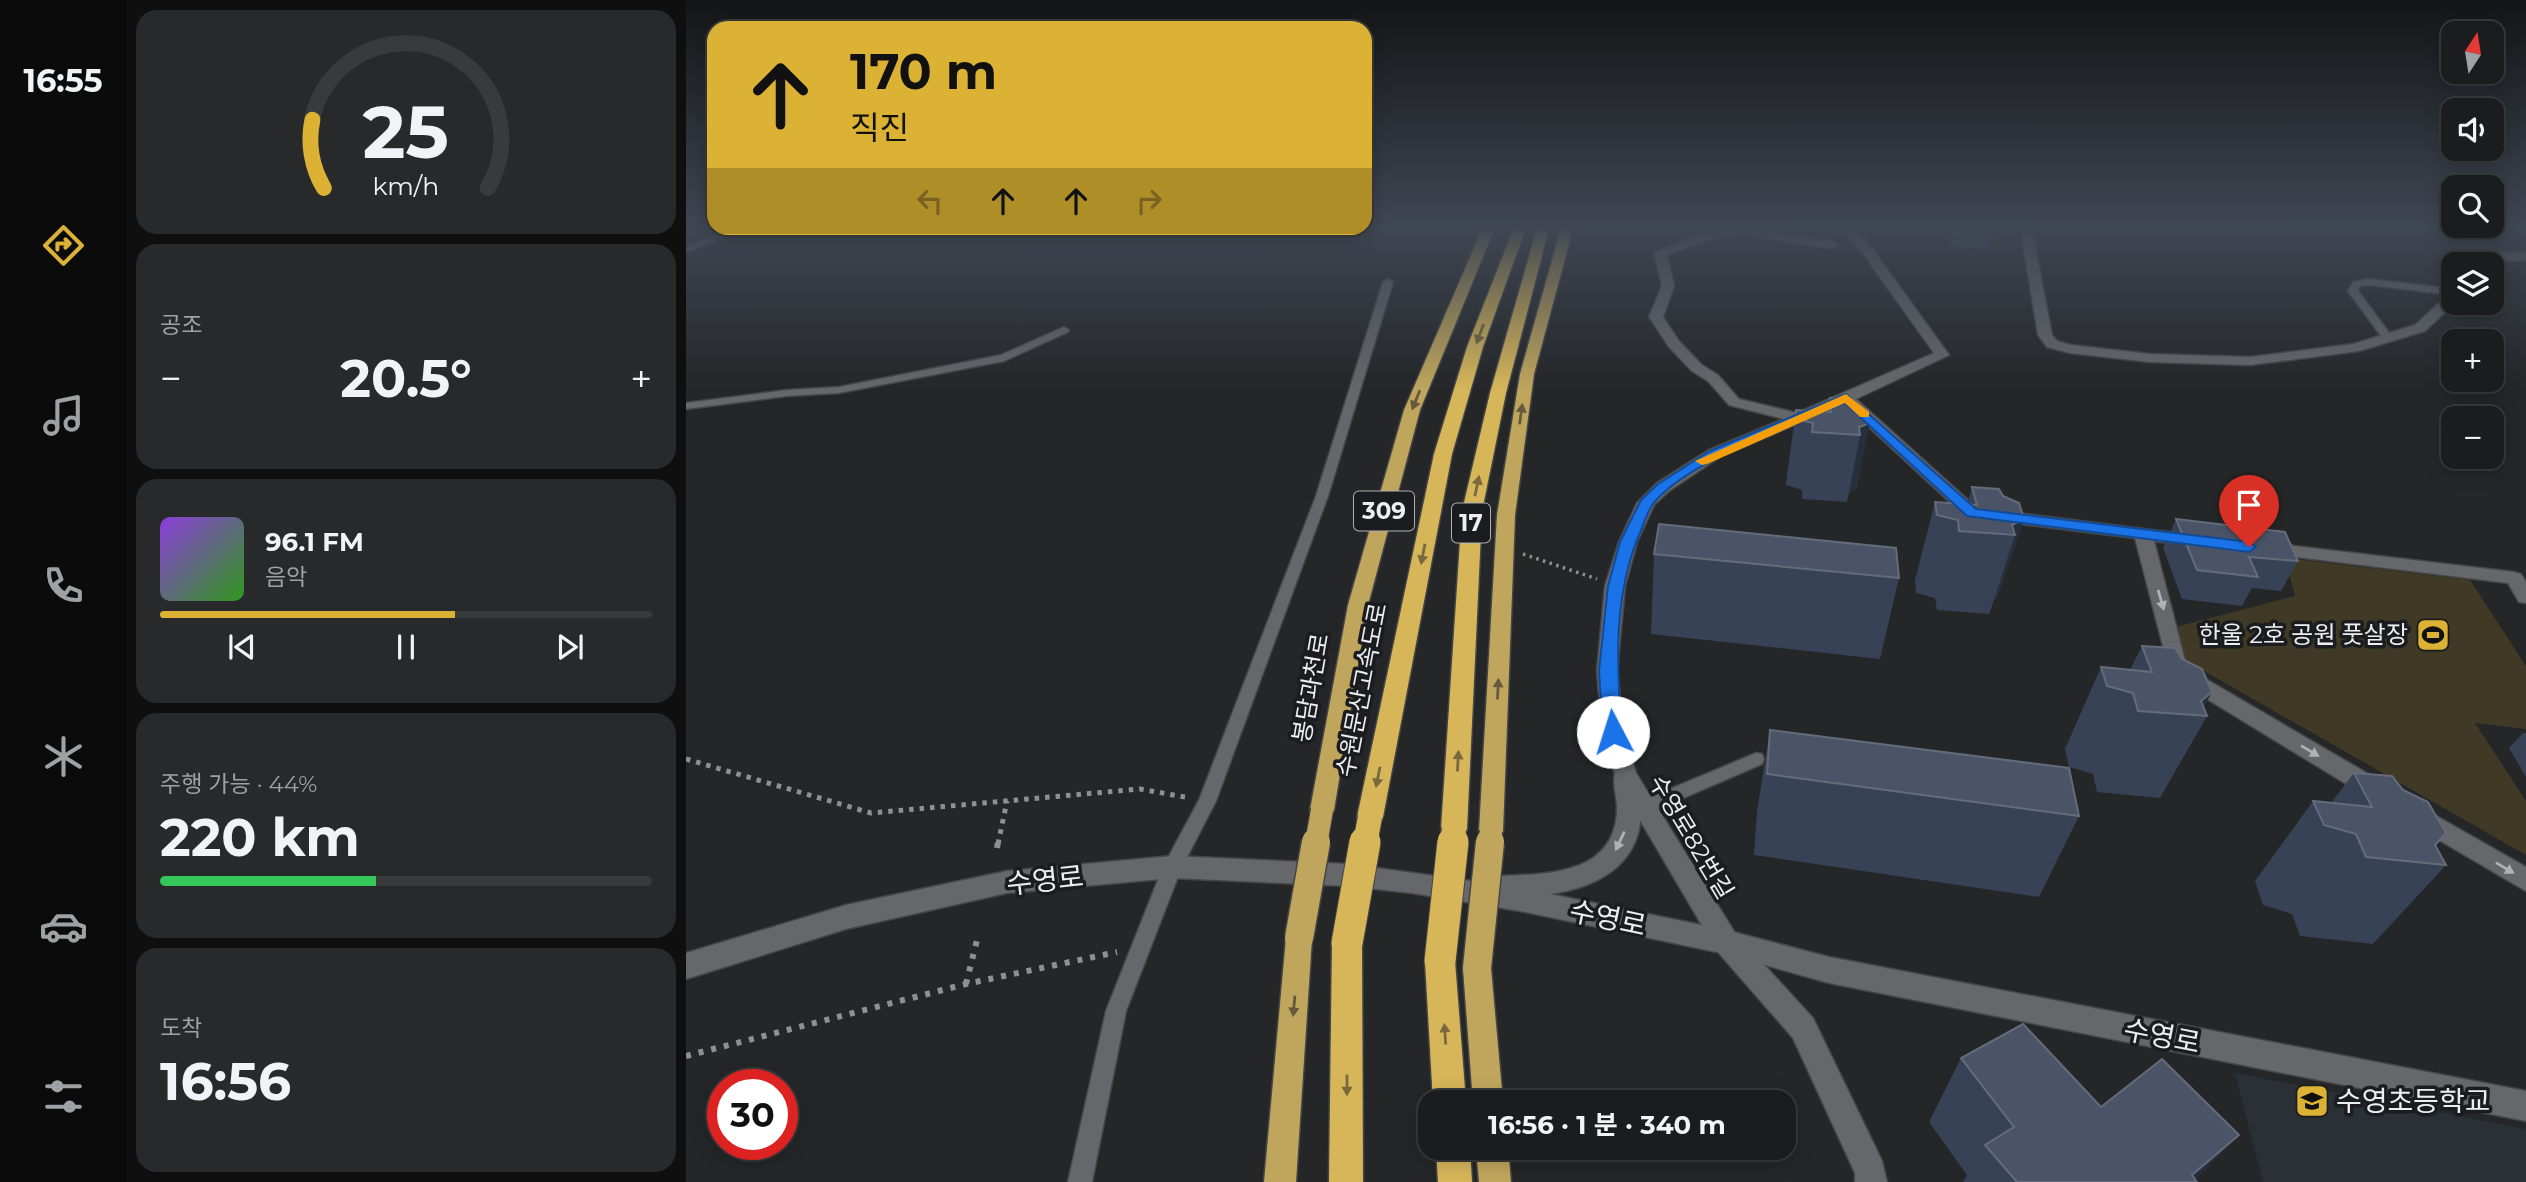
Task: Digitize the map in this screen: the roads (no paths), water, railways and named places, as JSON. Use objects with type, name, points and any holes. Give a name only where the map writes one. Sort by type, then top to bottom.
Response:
[{"type":"highway","name":"봉담과천로","points":[[1280,1182],[1300,938],[1357,605],[1412,410],[1467,280]]},
{"type":"highway","name":"수원문산고속도로","points":[[1346,1182],[1347,943],[1443,454],[1475,346],[1500,280]]},
{"type":"highway","name":"17","points":[[1449,1090],[1440,961],[1454,829],[1472,511],[1498,393],[1529,280]]},
{"type":"highway","points":[[1487,1090],[1476,968],[1492,831],[1506,515],[1527,374],[1553,280]]},
{"type":"highway","points":[[1454,1160],[1455,1182]]},
{"type":"highway","points":[[1493,1160],[1495,1182]]},
{"type":"street","points":[[1669,280],[1669,294],[1656,317],[1674,344],[1697,368],[1713,378],[1734,402],[1798,418]]},
{"type":"street","name":"수영로82번길","points":[[1871,1182],[1871,1172],[1803,1028],[1726,942],[1625,775],[1613,732],[1608,671],[1615,586],[1628,542],[1646,503],[1662,487],[1715,453],[1942,355],[1888,280]]},
{"type":"street","points":[[2035,280],[2045,335],[2052,344],[2070,349],[2150,358],[2250,361],[2354,348],[2420,328],[2441,308]]},
{"type":"street","points":[[1846,398],[1972,513],[2211,542]]},
{"type":"street","points":[[2143,534],[2178,671],[2526,880]]},
{"type":"street","points":[[2253,547],[2520,579],[2526,597]]},
{"type":"street","points":[[1456,889],[1544,886],[1572,881],[1598,870],[1616,852],[1624,836],[1629,813],[1625,775]]},
{"type":"street","name":"수영로","points":[[686,966],[846,917],[1007,883],[1172,867],[1348,875],[1520,900],[1726,942],[1829,970],[2526,1106]]},
{"type":"lane","points":[[1080,1182],[1116,1011],[1172,867],[1207,800],[1322,496],[1388,282]]},
{"type":"lane","points":[[2388,338],[2353,291],[2356,284],[2368,282],[2441,293]]},
{"type":"lane","points":[[686,406],[787,393],[839,390],[1004,358],[1064,330]]},
{"type":"lane","points":[[1645,807],[1756,759]]},
{"type":"place","name":"한울 2호 공원 풋살장","points":[[2433,635]]},
{"type":"place","name":"수영초등학교","points":[[2312,1101]]}]
